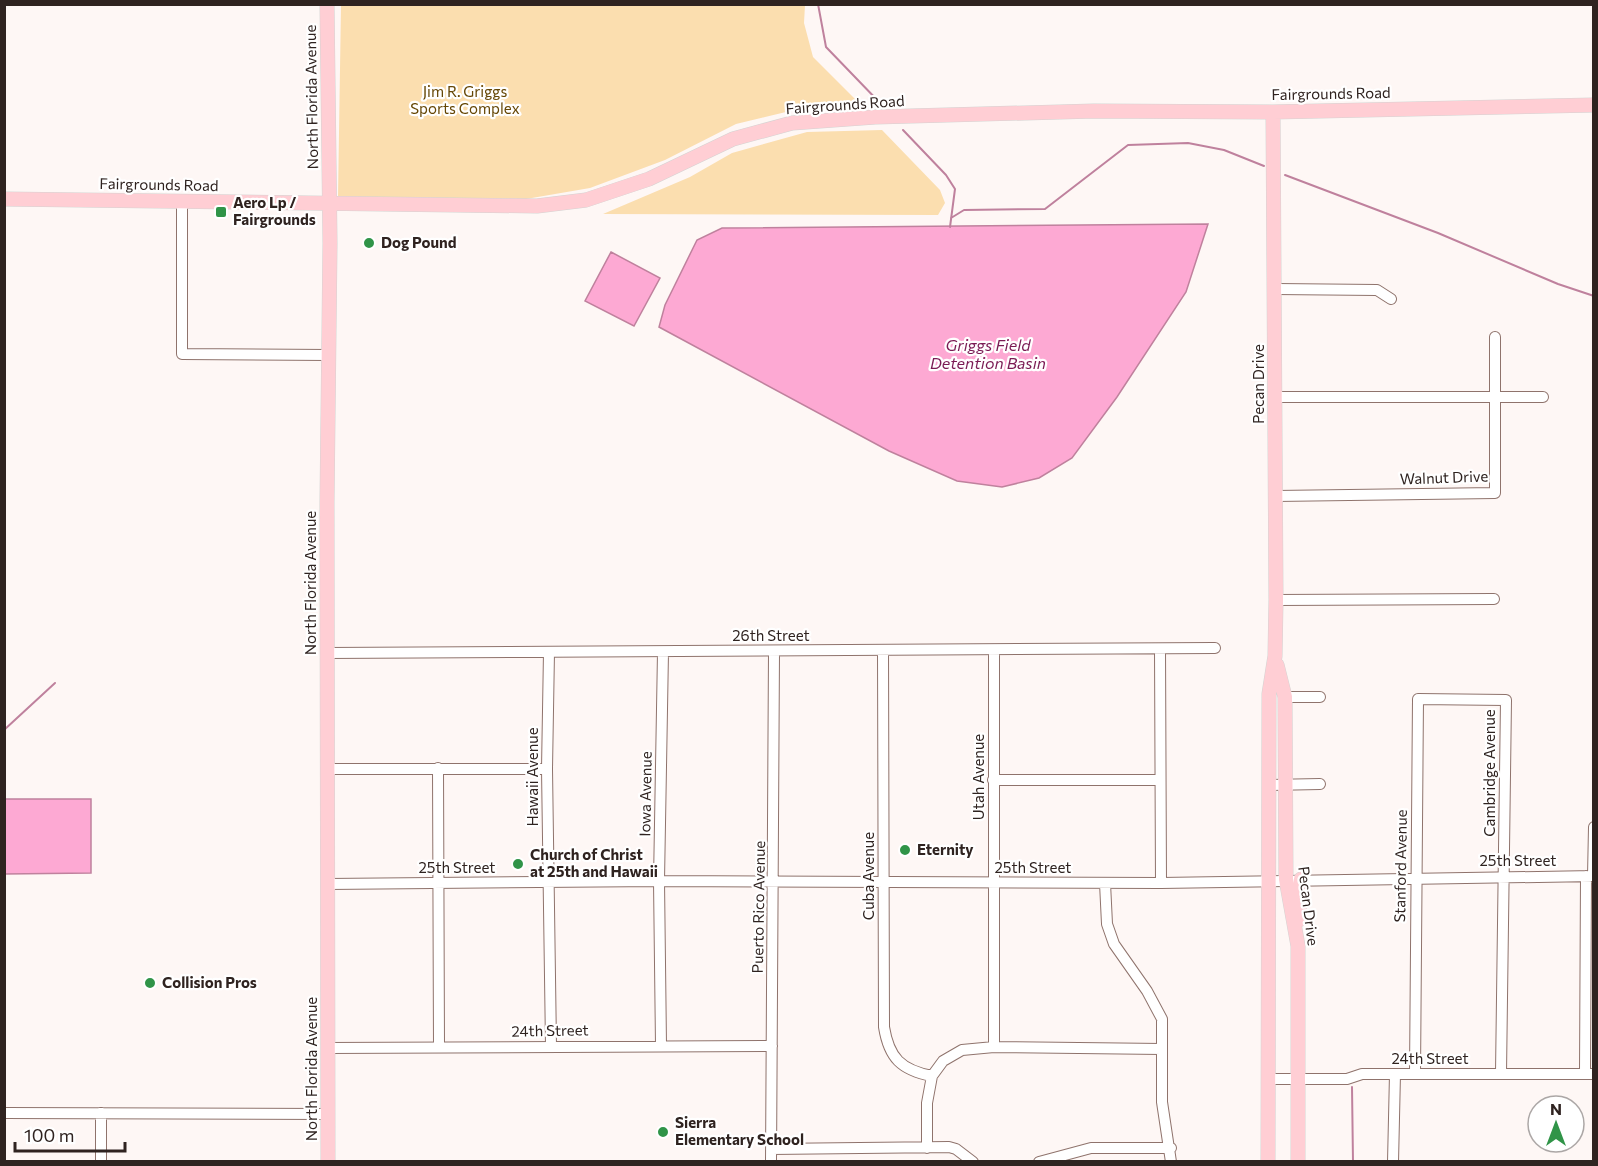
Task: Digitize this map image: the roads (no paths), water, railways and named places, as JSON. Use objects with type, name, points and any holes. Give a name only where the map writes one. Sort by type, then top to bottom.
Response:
[{"type":"main road","name":"North Florida Avenue","points":[[327,4],[329,203],[328,1161]]},
{"type":"main road","name":"Fairgrounds Road","points":[[4,199],[537,206],[586,200],[649,179],[733,139],[792,123],[875,117],[1094,111],[1273,112],[1593,105]]},
{"type":"main road","name":"Pecan Drive","points":[[1268,1161],[1269,694],[1275,656],[1276,600],[1276,289],[1273,112]]},
{"type":"main road","name":"Pecan Drive","points":[[1275,656],[1285,697],[1286,879],[1298,946],[1298,1161]]},
{"type":"main road","points":[[1298,946],[1301,879]]},
{"type":"street","points":[[182,202],[182,354],[328,355]]},
{"type":"street","points":[[1276,289],[1377,290],[1391,298]]},
{"type":"street","name":"Walnut Drive","points":[[1276,496],[1495,493],[1495,337]]},
{"type":"street","points":[[1276,397],[1543,397]]},
{"type":"street","points":[[1276,600],[1494,599]]},
{"type":"street","name":"26th Street","points":[[327,652],[774,652],[1215,648]]},
{"type":"street","points":[[1160,649],[1161,883]]},
{"type":"street","name":"Cuba Avenue","points":[[883,650],[884,1027],[887,1046],[900,1063],[914,1072],[932,1076]]},
{"type":"street","name":"Utah Avenue","points":[[994,650],[993,780],[996,883],[994,1047]]},
{"type":"street","name":"Hawaii Avenue","points":[[549,652],[547,769],[551,1046]]},
{"type":"street","name":"Iowa Avenue","points":[[661,1045],[659,881],[663,652]]},
{"type":"street","name":"Puerto Rico Avenue","points":[[771,1161],[774,652]]},
{"type":"street","points":[[1285,697],[1320,697]]},
{"type":"street","name":"Stanford Avenue","points":[[1415,1074],[1418,699],[1460,699]]},
{"type":"street","name":"Cambridge Avenue","points":[[1460,699],[1506,700],[1501,1073]]},
{"type":"street","points":[[438,768],[439,1047]]},
{"type":"street","points":[[327,770],[547,769]]},
{"type":"street","points":[[993,780],[1160,780]]},
{"type":"street","points":[[1269,784],[1320,784]]},
{"type":"street","points":[[1589,1073],[1593,827]]},
{"type":"street","name":"25th Street","points":[[328,884],[549,881],[1161,883],[1504,875],[1591,876]]},
{"type":"street","points":[[1105,883],[1107,924],[1114,944],[1147,991],[1162,1019],[1161,1102],[1171,1148],[1171,1161]]},
{"type":"street","name":"24th Street","points":[[328,1048],[772,1046]]},
{"type":"street","points":[[927,1148],[927,1103],[932,1076],[943,1061],[962,1050],[994,1047],[1162,1049]]},
{"type":"street","name":"24th Street","points":[[1268,1079],[1347,1079],[1362,1074],[1589,1073]]},
{"type":"street","points":[[1393,1161],[1395,1074]]},
{"type":"street","points":[[4,1113],[329,1114]]},
{"type":"street","points":[[101,1113],[101,1161]]},
{"type":"street","points":[[1039,1161],[1091,1148],[1171,1148]]},
{"type":"street","points":[[771,1149],[956,1149],[973,1161]]},
{"type":"water","name":"Griggs Field Detention Basin","points":[[1208,224],[1186,292],[1117,397],[1072,458],[1039,478],[1002,487],[957,481],[889,451],[659,327],[665,305],[697,240],[722,228]]},
{"type":"water","points":[[611,252],[660,278],[634,326],[585,301]]},
{"type":"water","points":[[4,799],[91,799],[91,873],[5,874]]},
{"type":"waterway","points":[[818,4],[826,47],[881,104]]},
{"type":"waterway","points":[[903,130],[946,175],[955,189],[950,227]]},
{"type":"waterway","points":[[951,218],[964,210],[1045,209],[1128,145],[1188,143],[1224,150],[1264,166]]},
{"type":"waterway","points":[[1285,175],[1438,233],[1558,284],[1594,296]]},
{"type":"waterway","points":[[4,730],[55,683]]},
{"type":"waterway","points":[[1352,1087],[1353,1162]]},
{"type":"place","name":"Aero Lp / Fairgrounds","points":[[221,212]]},
{"type":"place","name":"Dog Pound","points":[[369,243]]},
{"type":"place","name":"Eternity","points":[[905,850]]},
{"type":"place","name":"Church of Christ at 25th and Hawaii","points":[[518,864]]},
{"type":"place","name":"Collision Pros","points":[[150,983]]},
{"type":"place","name":"Sierra Elementary School","points":[[663,1132]]},
{"type":"park label","name":"Jim R. Griggs Sports Complex","points":[[465,100]]}]
